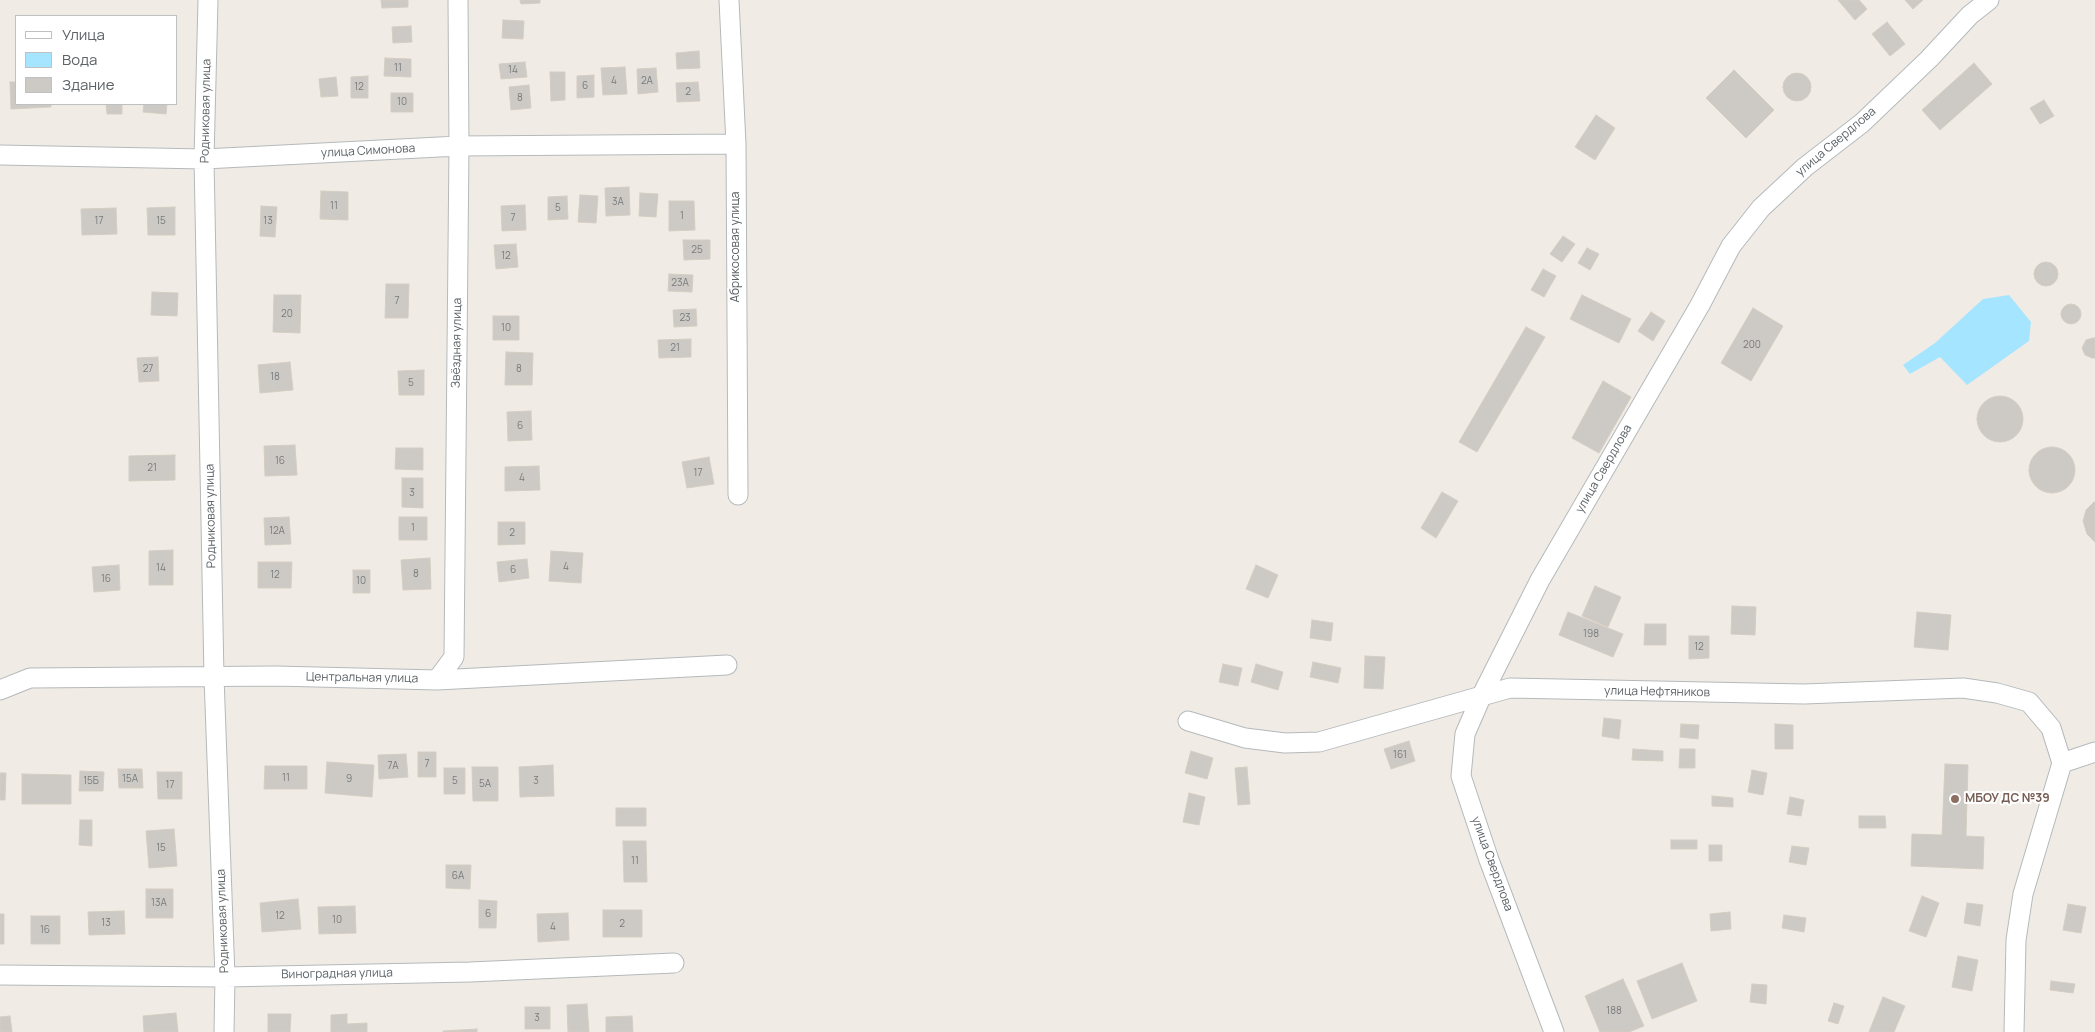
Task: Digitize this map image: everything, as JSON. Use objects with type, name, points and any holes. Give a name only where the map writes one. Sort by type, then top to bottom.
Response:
[{"type":"street","name":"Родниковая улица","points":[[208,0],[204,159],[214,678],[225,977],[224,1032]]},
{"type":"street","name":"Звёздная улица","points":[[438,680],[454,657],[460,146],[458,0]]},
{"type":"street","name":"Абрикосовая улица","points":[[729,0],[736,144],[738,495]]},
{"type":"street","name":"улица Свердлова","points":[[1554,1032],[1461,776],[1465,734],[1482,695],[1540,580],[1700,305],[1731,246],[1761,208],[1805,167],[1862,123],[1929,59],[1970,15],[1989,0]]},
{"type":"street","name":"улица Симонова","points":[[0,155],[204,159],[460,146],[736,144]]},
{"type":"street","name":"Центральная улица","points":[[0,690],[30,678],[276,676],[438,680],[727,666]]},
{"type":"street","name":"улица Нефтяников","points":[[1188,721],[1245,738],[1285,744],[1319,742],[1510,688],[1804,694],[1963,688],[1998,693],[2029,702],[2051,728],[2062,763]]},
{"type":"street","points":[[2014,1032],[2016,940],[2023,894],[2062,763],[2095,752]]},
{"type":"street","name":"Виноградная улица","points":[[0,976],[225,977],[470,972],[674,963]]},
{"type":"water","points":[[2009,295],[2031,322],[2029,341],[1967,385],[1940,357],[1910,374],[1903,365],[1935,343],[1983,299]]},
{"type":"building","points":[[381,0],[408,0],[408,7],[382,8]]},
{"type":"building","points":[[520,0],[540,0],[540,3],[521,4]]},
{"type":"building","points":[[1838,0],[1859,0],[1867,9],[1855,20]]},
{"type":"building","points":[[1905,0],[1923,0],[1913,9]]},
{"type":"building","points":[[503,20],[524,21],[523,39],[502,38]]},
{"type":"building","points":[[1887,22],[1905,44],[1890,56],[1872,34]]},
{"type":"building","points":[[411,26],[412,42],[393,43],[392,27]]},
{"type":"building","points":[[699,51],[700,68],[677,69],[676,53]]},
{"type":"building","points":[[385,58],[411,59],[411,77],[384,76]]},
{"type":"building","points":[[525,62],[527,77],[501,79],[499,64]]},
{"type":"building","points":[[1974,63],[1992,84],[1940,130],[1922,110]]},
{"type":"building","points":[[625,67],[627,94],[603,95],[601,68]]},
{"type":"building","points":[[656,68],[658,92],[638,94],[637,69]]},
{"type":"building","points":[[1734,70],[1774,110],[1746,138],[1706,98]]},
{"type":"building","points":[[550,72],[565,72],[565,100],[551,101]]},
{"type":"building","points":[[1797,73],[1807,77],[1811,87],[1807,97],[1797,101],[1787,97],[1783,87],[1787,77]]},
{"type":"building","points":[[594,75],[594,97],[577,98],[577,76]]},
{"type":"building","points":[[368,76],[368,98],[351,98],[351,77]]},
{"type":"building","points":[[336,77],[338,96],[321,97],[319,79]]},
{"type":"building","points":[[10,82],[15,82],[15,105],[51,105],[51,107],[11,109]]},
{"type":"building","points":[[698,82],[700,101],[677,102],[676,83]]},
{"type":"building","points":[[529,85],[531,108],[511,110],[509,87]]},
{"type":"building","points":[[391,93],[413,93],[413,112],[391,112]]},
{"type":"building","points":[[2044,100],[2054,116],[2040,124],[2030,108]]},
{"type":"building","points":[[106,105],[122,105],[122,114],[107,114]]},
{"type":"building","points":[[144,105],[167,105],[166,114],[143,112]]},
{"type":"building","points":[[1596,115],[1615,128],[1595,160],[1575,147]]},
{"type":"building","points":[[629,187],[630,215],[606,216],[605,188]]},
{"type":"building","points":[[321,191],[348,192],[348,220],[320,219]]},
{"type":"building","points":[[640,193],[658,194],[656,217],[639,216]]},
{"type":"building","points":[[580,195],[598,196],[596,223],[578,222]]},
{"type":"building","points":[[567,196],[568,219],[548,220],[548,197]]},
{"type":"building","points":[[669,201],[694,201],[695,230],[669,231]]},
{"type":"building","points":[[525,205],[526,230],[502,231],[501,206]]},
{"type":"building","points":[[261,206],[277,207],[275,237],[260,236]]},
{"type":"building","points":[[175,207],[175,235],[148,235],[147,208]]},
{"type":"building","points":[[116,208],[117,234],[82,235],[81,209]]},
{"type":"building","points":[[1563,236],[1575,244],[1562,262],[1550,254]]},
{"type":"building","points":[[683,240],[710,240],[710,259],[684,260]]},
{"type":"building","points":[[516,244],[518,267],[496,269],[494,245]]},
{"type":"building","points":[[1587,248],[1599,254],[1590,270],[1578,263]]},
{"type":"building","points":[[2046,262],[2055,265],[2058,274],[2055,283],[2046,286],[2037,283],[2034,274],[2037,265]]},
{"type":"building","points":[[1543,269],[1556,276],[1544,297],[1531,290]]},
{"type":"building","points":[[669,274],[693,275],[692,292],[668,291]]},
{"type":"building","points":[[386,284],[409,284],[408,318],[385,318]]},
{"type":"building","points":[[152,292],[178,293],[177,316],[151,315]]},
{"type":"building","points":[[274,295],[301,295],[300,333],[273,332]]},
{"type":"building","points":[[1582,295],[1631,319],[1619,343],[1570,319]]},
{"type":"building","points":[[2071,304],[2078,307],[2081,314],[2078,321],[2071,324],[2064,321],[2061,314],[2064,307]]},
{"type":"building","points":[[1753,308],[1783,326],[1751,381],[1721,363]]},
{"type":"building","points":[[696,309],[697,326],[674,327],[673,310]]},
{"type":"building","points":[[1651,312],[1665,321],[1653,341],[1638,331]]},
{"type":"building","points":[[493,316],[519,316],[519,340],[493,340]]},
{"type":"building","points":[[1526,327],[1545,337],[1477,452],[1459,442]]},
{"type":"building","points":[[2095,338],[2095,358],[2085,355],[2082,348],[2086,340]]},
{"type":"building","points":[[691,339],[691,357],[659,358],[658,340]]},
{"type":"building","points":[[506,352],[533,353],[532,385],[505,385]]},
{"type":"building","points":[[158,357],[159,381],[139,382],[137,358]]},
{"type":"building","points":[[290,362],[293,390],[260,393],[258,365]]},
{"type":"building","points":[[424,370],[424,395],[399,395],[398,371]]},
{"type":"building","points":[[1603,381],[1631,397],[1599,453],[1572,438]]},
{"type":"building","points":[[2000,396],[2013,400],[2019,406],[2023,419],[2019,432],[2013,438],[2000,442],[1987,438],[1981,432],[1977,419],[1981,406],[1987,400]]},
{"type":"building","points":[[531,411],[532,440],[508,441],[507,412]]},
{"type":"building","points":[[295,445],[297,475],[265,476],[264,446]]},
{"type":"building","points":[[2052,447],[2065,451],[2071,457],[2075,470],[2071,483],[2065,489],[2052,493],[2039,489],[2033,483],[2029,470],[2033,457],[2039,451]]},
{"type":"building","points":[[396,448],[423,448],[423,470],[395,469]]},
{"type":"building","points":[[175,455],[175,480],[129,481],[129,456]]},
{"type":"building","points":[[709,457],[714,484],[687,488],[682,462]]},
{"type":"building","points":[[539,466],[540,490],[505,491],[505,467]]},
{"type":"building","points":[[402,478],[423,478],[423,508],[402,507]]},
{"type":"building","points":[[1442,492],[1458,501],[1436,538],[1421,528]]},
{"type":"building","points":[[2094,502],[2095,542],[2087,534],[2083,521],[2086,510]]},
{"type":"building","points":[[289,517],[291,544],[265,545],[264,518]]},
{"type":"building","points":[[399,517],[427,517],[427,540],[399,540]]},
{"type":"building","points":[[498,522],[525,522],[525,544],[498,545]]},
{"type":"building","points":[[173,550],[173,585],[149,585],[149,551]]},
{"type":"building","points":[[551,551],[583,553],[581,583],[549,581]]},
{"type":"building","points":[[430,558],[431,589],[403,590],[401,560]]},
{"type":"building","points":[[527,559],[529,578],[499,582],[497,562]]},
{"type":"building","points":[[258,562],[292,562],[291,588],[258,588]]},
{"type":"building","points":[[119,565],[120,590],[94,592],[92,567]]},
{"type":"building","points":[[1256,565],[1278,575],[1268,598],[1246,589]]},
{"type":"building","points":[[353,570],[370,570],[370,593],[353,593]]},
{"type":"building","points":[[1595,586],[1621,597],[1608,627],[1582,616]]},
{"type":"building","points":[[1732,606],[1756,607],[1755,635],[1731,634]]},
{"type":"building","points":[[1568,612],[1623,634],[1613,657],[1559,635]]},
{"type":"building","points":[[1917,612],[1951,615],[1948,650],[1914,647]]},
{"type":"building","points":[[1312,620],[1333,623],[1331,641],[1310,638]]},
{"type":"building","points":[[1645,624],[1666,624],[1666,645],[1644,645]]},
{"type":"building","points":[[1689,636],[1709,636],[1709,658],[1689,659]]},
{"type":"building","points":[[1365,656],[1385,657],[1383,689],[1364,688]]},
{"type":"building","points":[[1313,662],[1341,668],[1338,683],[1310,677]]},
{"type":"building","points":[[1223,664],[1242,668],[1238,686],[1219,682]]},
{"type":"building","points":[[1256,664],[1283,672],[1278,690],[1251,682]]},
{"type":"building","points":[[1604,718],[1621,720],[1619,739],[1602,736]]},
{"type":"building","points":[[1681,724],[1699,725],[1698,739],[1680,737]]},
{"type":"building","points":[[1775,724],[1793,725],[1793,749],[1775,749]]},
{"type":"building","points":[[1409,741],[1415,761],[1391,769],[1384,749]]},
{"type":"building","points":[[1633,749],[1663,751],[1663,761],[1632,760]]},
{"type":"building","points":[[1680,749],[1695,749],[1695,768],[1679,768]]},
{"type":"building","points":[[1191,751],[1213,758],[1207,779],[1185,773]]},
{"type":"building","points":[[418,752],[436,752],[436,777],[418,777]]},
{"type":"building","points":[[406,754],[408,777],[379,779],[378,755]]},
{"type":"building","points":[[327,762],[374,765],[372,797],[325,793]]},
{"type":"building","name":"МБОУ ДС №39","points":[[1945,764],[1968,765],[1966,836],[1984,837],[1983,869],[1911,866],[1912,834],[1942,835]]},
{"type":"building","points":[[553,765],[554,796],[520,797],[519,767]]},
{"type":"building","points":[[265,766],[307,766],[307,789],[264,789]]},
{"type":"building","points":[[472,767],[498,767],[498,801],[473,801]]},
{"type":"building","points":[[1247,767],[1250,804],[1238,805],[1235,768]]},
{"type":"building","points":[[444,768],[465,768],[465,794],[444,794]]},
{"type":"building","points":[[118,769],[142,769],[143,788],[119,788]]},
{"type":"building","points":[[1752,770],[1767,773],[1763,795],[1748,792]]},
{"type":"building","points":[[80,771],[104,772],[103,791],[79,791]]},
{"type":"building","points":[[157,772],[182,772],[182,799],[158,799]]},
{"type":"building","points":[[0,773],[6,773],[5,800],[0,800]]},
{"type":"building","points":[[22,774],[71,775],[71,804],[22,804]]},
{"type":"building","points":[[1189,793],[1205,797],[1199,825],[1183,822]]},
{"type":"building","points":[[1712,796],[1733,798],[1733,807],[1712,806]]},
{"type":"building","points":[[1790,797],[1804,800],[1801,816],[1787,814]]},
{"type":"building","points":[[616,808],[646,808],[646,826],[616,826]]},
{"type":"building","points":[[1859,816],[1885,816],[1886,828],[1859,828]]},
{"type":"building","points":[[80,820],[92,820],[92,846],[79,845]]},
{"type":"building","points":[[174,829],[177,866],[149,868],[146,831]]},
{"type":"building","points":[[1671,840],[1697,840],[1697,849],[1671,849]]},
{"type":"building","points":[[623,841],[646,841],[647,882],[624,882]]},
{"type":"building","points":[[1709,845],[1722,845],[1722,861],[1709,861]]},
{"type":"building","points":[[1792,846],[1809,848],[1806,865],[1789,862]]},
{"type":"building","points":[[446,865],[471,865],[470,889],[446,888]]},
{"type":"building","points":[[146,889],[173,889],[173,918],[146,918]]},
{"type":"building","points":[[1922,896],[1939,903],[1926,937],[1909,931]]},
{"type":"building","points":[[298,899],[301,929],[262,932],[260,903]]},
{"type":"building","points":[[479,900],[497,901],[496,928],[479,928]]},
{"type":"building","points":[[1967,903],[1983,905],[1980,926],[1964,923]]},
{"type":"building","points":[[2068,904],[2086,907],[2081,933],[2063,930]]},
{"type":"building","points":[[355,906],[356,933],[319,934],[318,907]]},
{"type":"building","points":[[603,910],[642,910],[642,937],[603,937]]},
{"type":"building","points":[[124,911],[125,934],[89,935],[88,912]]},
{"type":"building","points":[[1730,912],[1731,929],[1711,931],[1710,914]]},
{"type":"building","points":[[568,913],[569,940],[538,942],[537,914]]},
{"type":"building","points":[[0,914],[4,914],[4,944],[0,944]]},
{"type":"building","points":[[1784,915],[1806,918],[1804,932],[1782,928]]},
{"type":"building","points":[[31,916],[60,916],[60,944],[31,944]]},
{"type":"building","points":[[1958,956],[1978,960],[1972,991],[1952,987]]},
{"type":"building","points":[[1682,963],[1697,1001],[1652,1019],[1637,981]]},
{"type":"building","points":[[1623,979],[1644,1026],[1629,1032],[1600,1032],[1585,996]]},
{"type":"building","points":[[2051,981],[2075,984],[2073,993],[2050,990]]},
{"type":"building","points":[[1752,984],[1767,985],[1766,1004],[1750,1002]]},
{"type":"building","points":[[1883,997],[1905,1006],[1894,1032],[1869,1032]]},
{"type":"building","points":[[1834,1003],[1844,1006],[1838,1024],[1828,1021]]},
{"type":"building","points":[[587,1004],[589,1032],[568,1032],[567,1005]]},
{"type":"building","points":[[525,1007],[550,1007],[550,1029],[525,1029]]},
{"type":"building","points":[[176,1013],[178,1032],[144,1032],[143,1016]]},
{"type":"building","points":[[268,1014],[291,1014],[290,1032],[268,1032]]},
{"type":"building","points":[[347,1014],[347,1024],[367,1023],[367,1032],[331,1032],[331,1015]]},
{"type":"building","points":[[10,1016],[12,1032],[0,1032],[0,1017]]},
{"type":"building","points":[[632,1016],[633,1032],[606,1032],[606,1017]]},
{"type":"building","points":[[477,1029],[477,1032],[443,1032],[443,1031]]},
{"type":"place","name":"МБОУ ДС №39","points":[[1955,799]]}]
